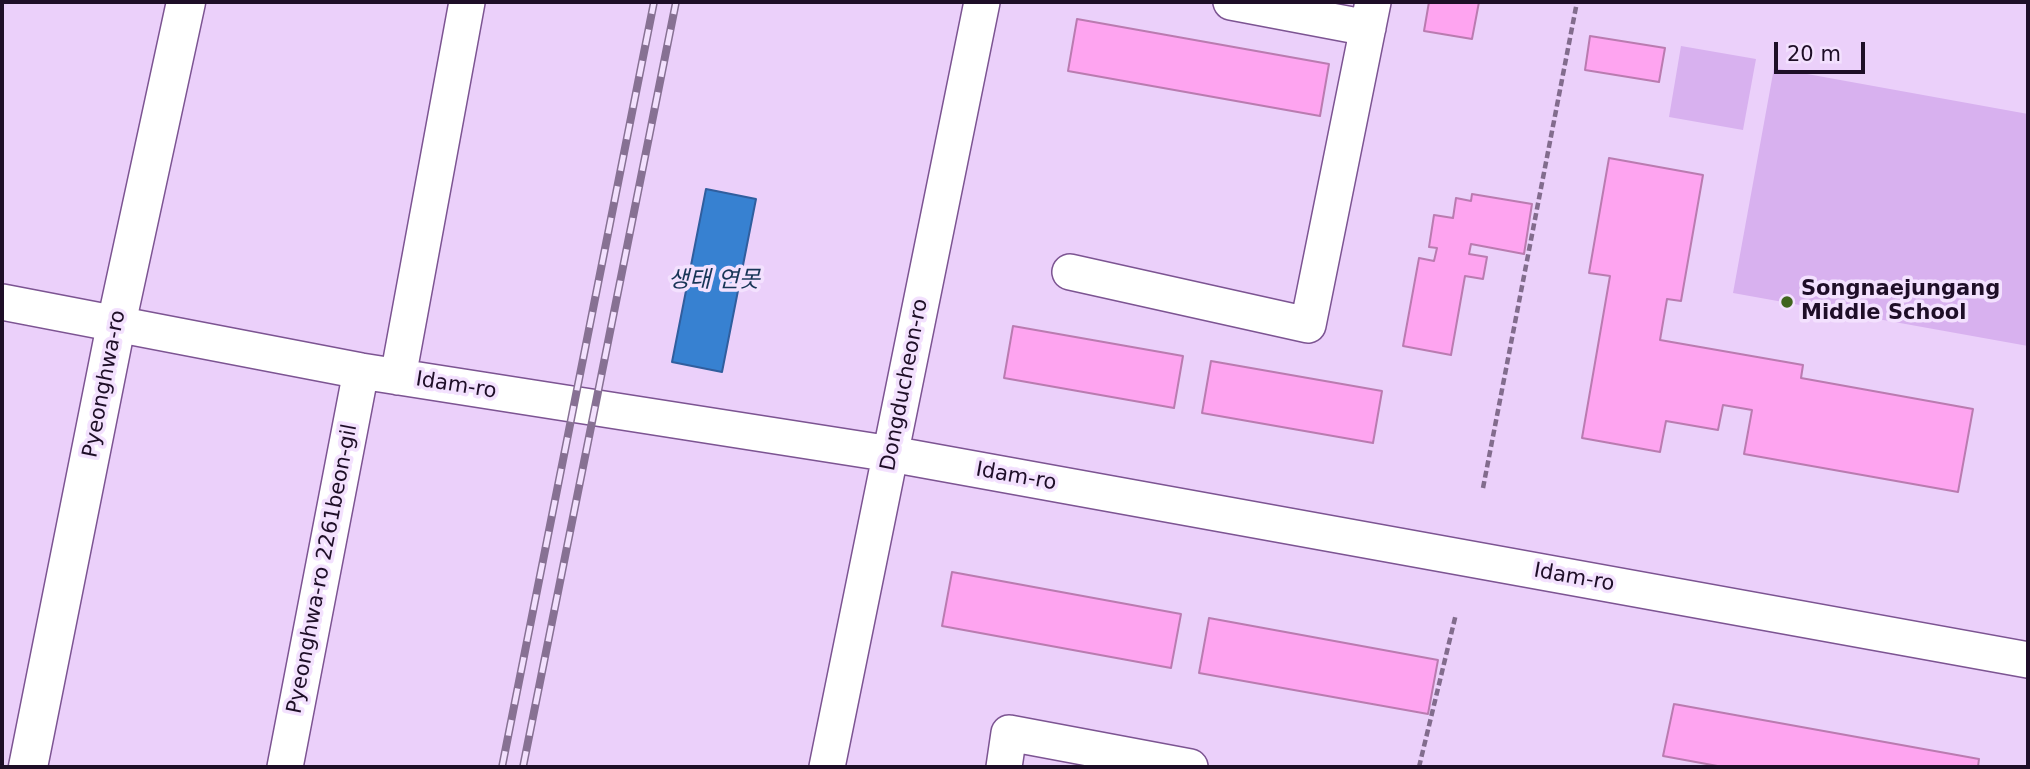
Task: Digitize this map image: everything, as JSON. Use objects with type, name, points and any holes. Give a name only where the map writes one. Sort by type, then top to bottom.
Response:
[{"type":"main road","name":"Pyeonghwa-ro","points":[[28,767],[116,326],[186,2]]},
{"type":"street","points":[[398,377],[467,2]]},
{"type":"street","name":"Dongducheon-ro","points":[[827,767],[982,2]]},
{"type":"street","points":[[1070,272],[1308,325],[1371,15],[1231,2]]},
{"type":"street","name":"Idam-ro","points":[[2,302],[361,372],[891,454],[2028,660]]},
{"type":"street","name":"Pyeonghwa-ro 2261beon-gil","points":[[285,767],[361,372]]},
{"type":"street","points":[[1004,767],[1009,733],[1190,767]]},
{"type":"path","points":[[1483,488],[1577,2]]},
{"type":"path","points":[[1419,767],[1456,614]]},
{"type":"shaded area","points":[[1681,46],[1756,59],[1743,130],[1669,117]]},
{"type":"shaded area","points":[[1774,68],[2028,114],[2028,346],[1733,293]]},
{"type":"water","name":"생태 연못","points":[[706,189],[756,199],[722,372],[672,362]]},
{"type":"building","points":[[1429,2],[1479,2],[1472,39],[1424,31]]},
{"type":"building","points":[[1077,19],[1329,64],[1320,116],[1068,71]]},
{"type":"building","points":[[1590,36],[1665,48],[1659,82],[1585,70]]},
{"type":"building","points":[[1609,158],[1703,175],[1681,301],[1667,299],[1660,340],[1803,365],[1801,378],[1973,409],[1958,492],[1744,454],[1752,410],[1723,405],[1718,430],[1666,421],[1660,452],[1582,438],[1610,276],[1589,273]]},
{"type":"building","points":[[1472,194],[1532,204],[1524,254],[1471,244],[1469,254],[1487,257],[1483,279],[1465,276],[1451,355],[1403,346],[1419,258],[1434,261],[1437,248],[1429,247],[1434,215],[1453,218],[1456,198],[1471,201]]},
{"type":"building","points":[[1013,326],[1183,356],[1174,408],[1004,378]]},
{"type":"building","points":[[1211,361],[1382,391],[1373,443],[1202,413]]},
{"type":"building","points":[[952,572],[1181,614],[1171,668],[942,626]]},
{"type":"building","points":[[1209,618],[1438,660],[1428,714],[1199,673]]},
{"type":"building","points":[[1674,704],[1979,759],[1978,767],[1723,767],[1663,756]]},
{"type":"railway","points":[[502,767],[654,2]]},
{"type":"railway","points":[[523,767],[676,2]]},
{"type":"place","name":"Songnaejungang Middle School","points":[[1787,302]]}]
